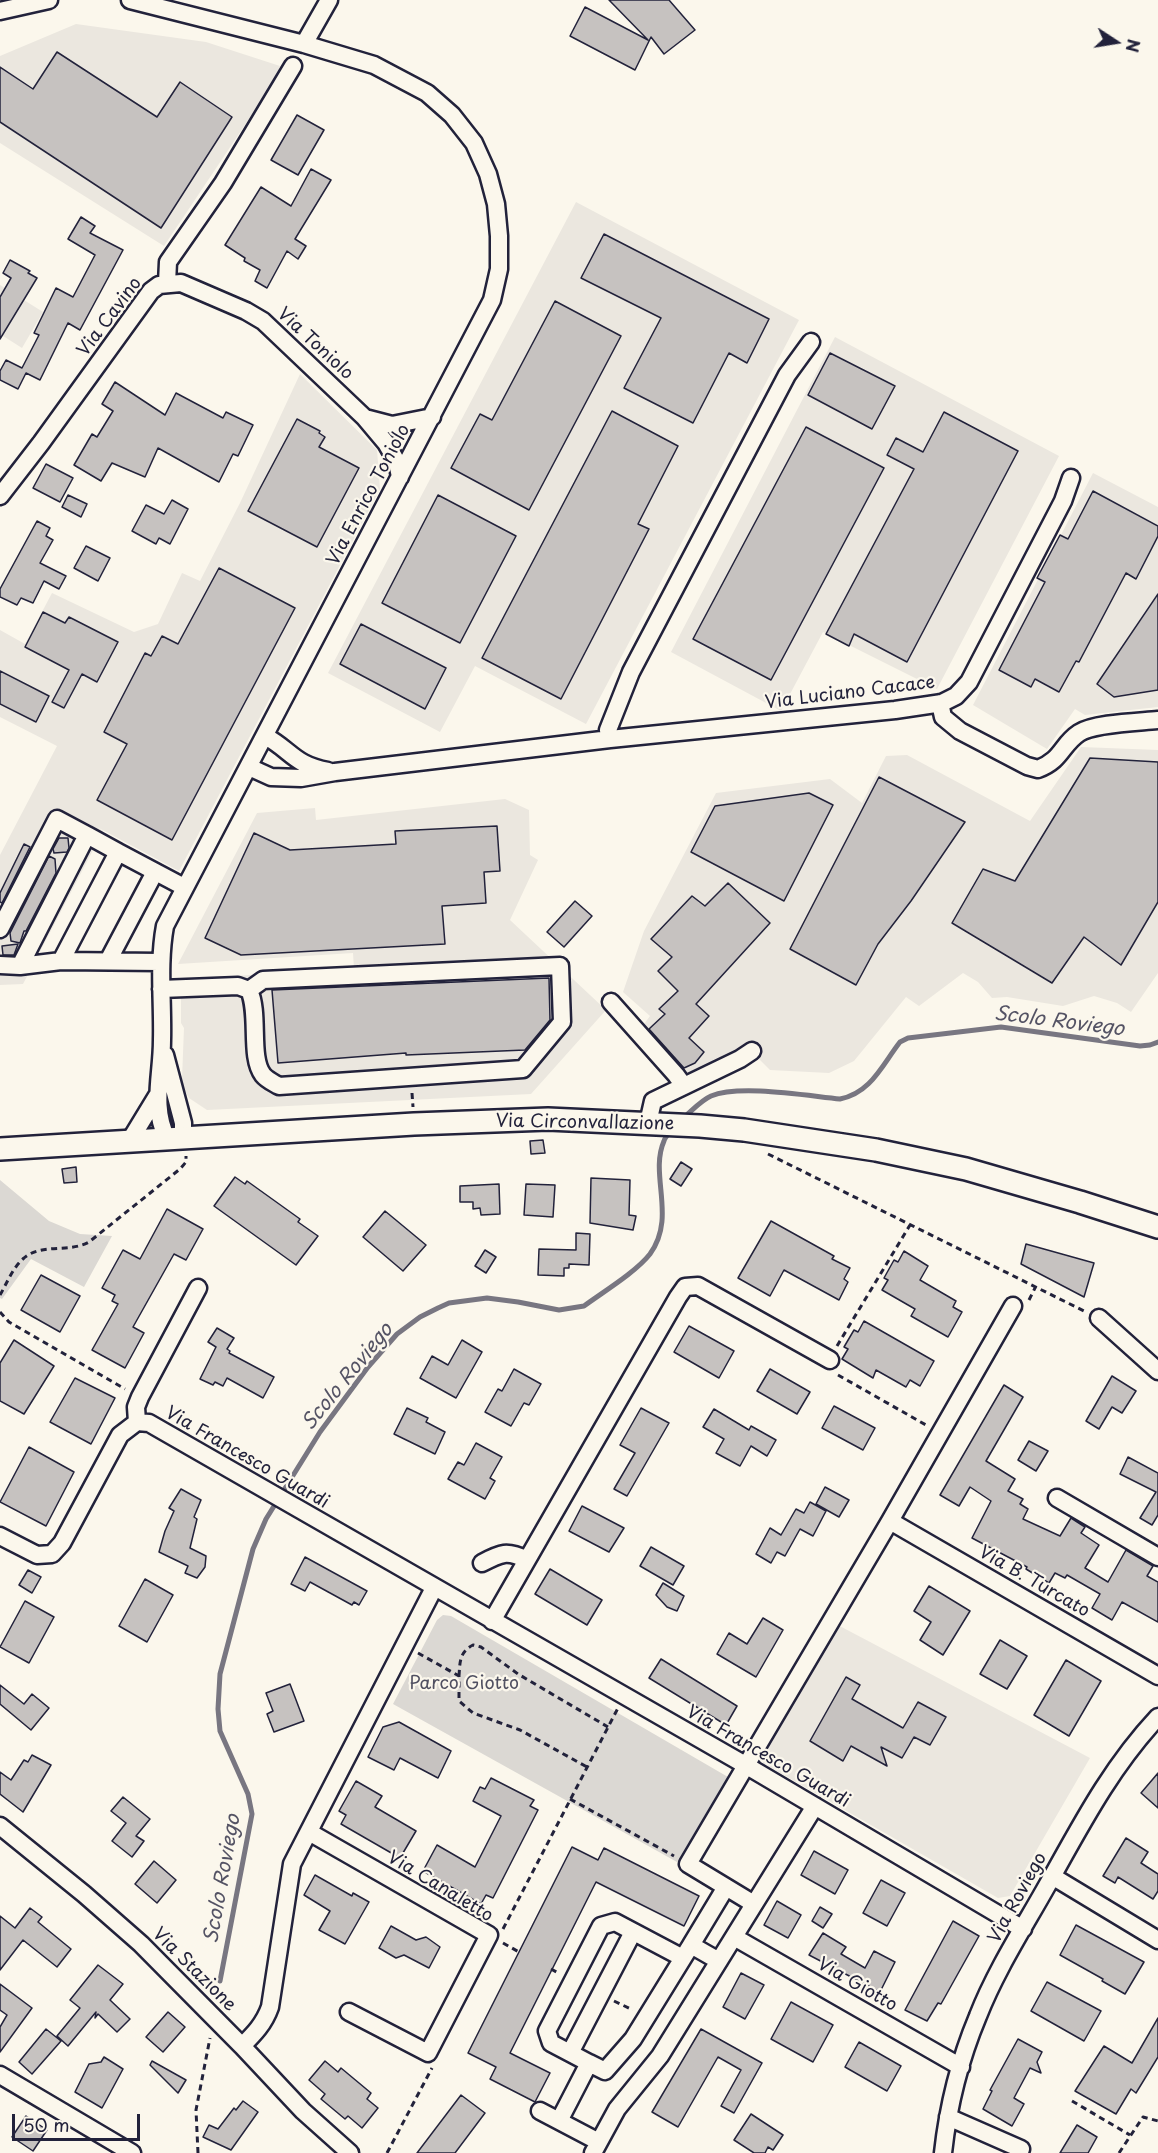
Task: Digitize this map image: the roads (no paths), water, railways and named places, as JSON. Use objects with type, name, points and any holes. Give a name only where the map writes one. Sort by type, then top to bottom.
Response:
[{"type":"main road","name":"Via Circonvallazione","points":[[0,1149],[129,1142],[179,1144],[414,1124],[537,1119],[700,1126],[744,1130],[876,1150],[966,1169],[1158,1227]]},
{"type":"street","points":[[0,11],[49,0]]},
{"type":"street","name":"Via Enrico Toniolo","points":[[130,0],[304,44],[374,65],[427,93],[452,115],[474,143],[488,174],[496,204],[499,236],[499,269],[492,300],[165,926],[160,962],[162,1042],[157,1096],[160,1124],[179,1144]]},
{"type":"street","points":[[304,44],[329,0]]},
{"type":"street","name":"Via Cavino","points":[[0,496],[151,291],[167,283],[168,262],[223,183],[293,66]]},
{"type":"street","name":"Via Toniolo","points":[[167,283],[181,283],[246,311],[263,321],[365,418],[386,443],[397,462],[400,477]]},
{"type":"street","points":[[610,739],[608,730],[631,672],[787,375],[811,342]]},
{"type":"street","points":[[365,418],[392,425],[432,417]]},
{"type":"street","name":"Via Luciano Cacace","points":[[249,766],[271,777],[302,778],[335,772],[610,739],[896,710],[939,703],[956,696],[969,682],[1063,501],[1071,478]]},
{"type":"street","points":[[939,703],[943,717],[960,731],[1027,766],[1038,769],[1056,760],[1081,731],[1092,727],[1158,720]]},
{"type":"street","name":"Via Luciano Cacace","points":[[265,736],[305,765],[335,772]]},
{"type":"street","points":[[0,929],[57,819],[184,887]]},
{"type":"street","points":[[20,966],[87,835]]},
{"type":"street","points":[[61,961],[118,852]]},
{"type":"street","points":[[108,961],[155,872]]},
{"type":"street","points":[[0,965],[20,966],[61,961],[160,962]]},
{"type":"street","points":[[162,989],[238,986],[249,990],[254,1001],[257,1064],[264,1076],[279,1086],[523,1069],[562,1022],[560,966],[264,980],[249,990]]},
{"type":"street","points":[[611,1002],[684,1086]]},
{"type":"street","name":"Via Enrico Toniolo","points":[[162,1042],[183,1123],[179,1144]]},
{"type":"street","points":[[651,1123],[653,1101],[752,1051]]},
{"type":"street","name":"Via Enrico Toniolo","points":[[129,1142],[157,1096]]},
{"type":"street","points":[[492,1621],[672,1307],[686,1287],[698,1286],[830,1360]]},
{"type":"street","points":[[137,1422],[136,1407],[140,1397],[198,1288]]},
{"type":"street","points":[[754,1904],[688,1864],[890,1521],[1013,1306]]},
{"type":"street","points":[[1099,1318],[1158,1371]]},
{"type":"street","name":"Via Francesco Guardi","points":[[0,1536],[37,1555],[52,1554],[62,1543],[120,1435],[137,1422],[158,1427],[303,1513],[747,1766],[1023,1929]]},
{"type":"street","points":[[1057,1498],[1158,1557]]},
{"type":"street","name":"Via B. Turcato","points":[[890,1521],[1158,1676]]},
{"type":"street","points":[[482,1563],[500,1554],[514,1553],[527,1560]]},
{"type":"street","points":[[242,2046],[266,2019],[270,2007],[292,1864],[434,1588]]},
{"type":"street","name":"Via Roviego","points":[[943,2153],[948,2116],[977,2017],[1052,1876],[1104,1785],[1137,1739],[1158,1717]]},
{"type":"street","points":[[540,2111],[559,2121],[596,2147],[617,2109],[660,2056],[814,1806]]},
{"type":"street","name":"Via Stazione","points":[[0,1826],[141,1944],[303,2111],[350,2153]]},
{"type":"street","name":"Via Canaletto","points":[[309,1832],[489,1935],[428,2053],[349,2012]]},
{"type":"street","points":[[1052,1876],[1158,1940]]},
{"type":"street","points":[[719,1961],[687,1951],[633,1932],[615,1922],[601,1926],[547,2031],[551,2043],[605,2071],[633,2039],[687,1951],[726,1887]]},
{"type":"street","points":[[570,2053],[633,1932]]},
{"type":"street","name":"Via Giotto","points":[[734,1937],[961,2067]]},
{"type":"street","points":[[559,2121],[590,2063]]},
{"type":"street","points":[[0,2075],[132,2153]]},
{"type":"street","points":[[948,2116],[1021,2149]]},
{"type":"waterway","name":"Scolo Roviego","points":[[682,1119],[707,1098],[724,1093],[756,1091],[840,1099],[851,1096],[875,1077],[900,1042],[908,1038],[1001,1027],[1140,1046],[1158,1042]]},
{"type":"waterway","name":"Scolo Roviego","points":[[220,1981],[252,1814],[248,1794],[220,1731],[218,1709],[220,1674],[253,1549],[266,1519],[320,1432],[368,1367],[397,1334],[420,1317],[449,1303],[487,1298],[559,1310],[584,1306],[644,1261],[658,1240],[661,1226],[660,1154],[667,1135],[672,1130]]},
{"type":"park label","name":"Parco Giotto","points":[[464,1684]]}]
